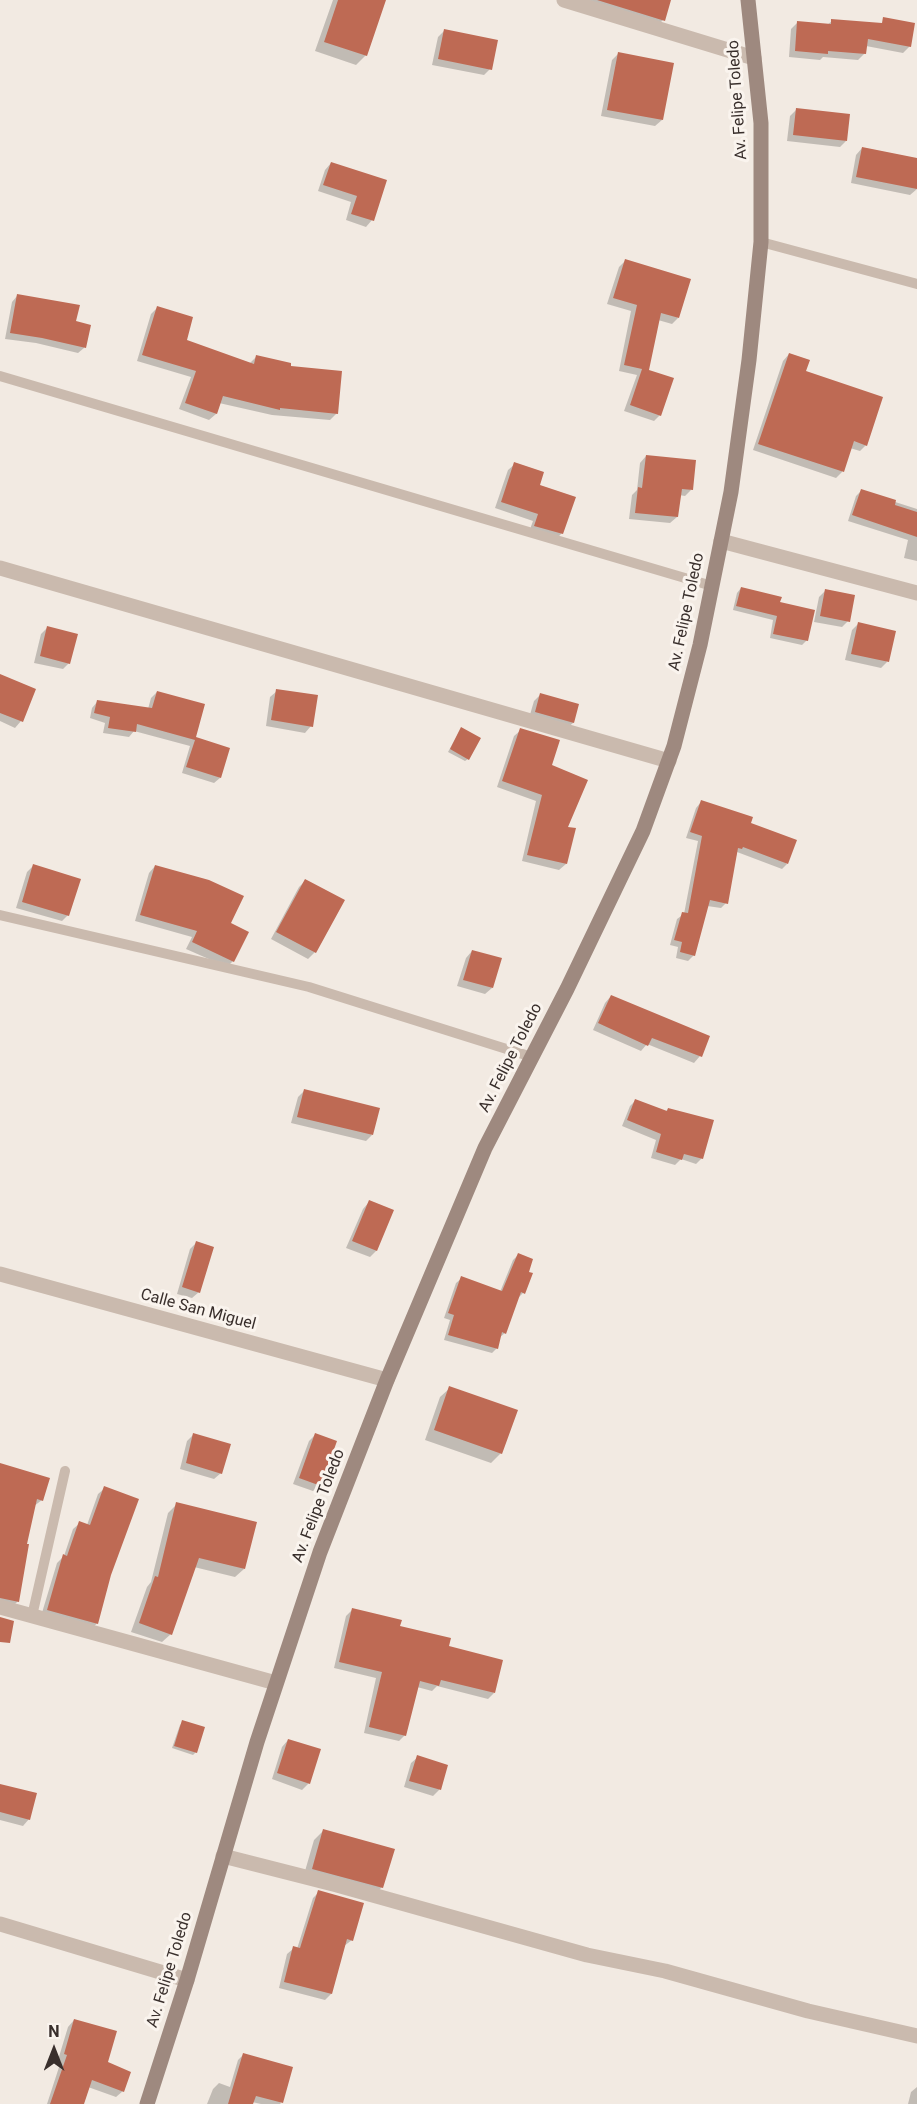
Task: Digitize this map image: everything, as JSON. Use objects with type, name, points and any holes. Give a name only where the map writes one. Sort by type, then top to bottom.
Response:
[{"type":"main road","name":"Av. Felipe Toledo","points":[[147,2104],[187,1980],[276,1683],[320,1552],[387,1380],[485,1148],[643,831],[669,761],[700,645],[731,492],[749,360],[761,242],[761,123],[748,0]]},
{"type":"street","points":[[564,0],[754,58]]},
{"type":"street","points":[[721,541],[917,593]]},
{"type":"street","points":[[0,568],[669,761]]},
{"type":"street","name":"Calle San Miguel","points":[[0,1274],[387,1380]]},
{"type":"street","points":[[0,1607],[276,1683]]},
{"type":"street","points":[[223,1856],[337,1885],[587,1955],[665,1971],[808,2011],[917,2036]]},
{"type":"street","points":[[0,1923],[187,1980]]},
{"type":"lane","points":[[761,242],[917,284]]},
{"type":"lane","points":[[0,376],[712,586]]},
{"type":"lane","points":[[0,915],[309,987],[531,1057]]},
{"type":"lane","points":[[32,1616],[65,1471]]},
{"type":"building","points":[[338,0],[386,0],[367,56],[324,42]]},
{"type":"building","points":[[597,0],[671,0],[665,21]]},
{"type":"building","points":[[883,17],[915,23],[911,47],[868,39],[866,54],[795,51],[797,21],[831,24],[831,19],[882,23]]},
{"type":"building","points":[[444,29],[498,40],[492,70],[438,59]]},
{"type":"building","points":[[618,52],[674,63],[663,120],[607,110]]},
{"type":"building","points":[[796,108],[850,114],[847,141],[793,135]]},
{"type":"building","points":[[862,147],[917,158],[917,189],[856,177]]},
{"type":"building","points":[[331,162],[387,180],[374,221],[351,214],[357,196],[323,185]]},
{"type":"building","points":[[625,259],[691,279],[679,318],[661,313],[649,370],[674,378],[661,416],[630,405],[642,369],[624,365],[637,305],[613,298]]},
{"type":"building","points":[[17,294],[80,305],[76,321],[91,325],[86,348],[10,333]]},
{"type":"building","points":[[157,306],[193,317],[187,340],[254,364],[256,355],[291,363],[291,366],[342,371],[338,414],[280,408],[280,410],[223,396],[217,414],[185,403],[196,371],[142,355]]},
{"type":"building","points":[[789,353],[810,360],[806,371],[883,397],[867,446],[854,441],[844,472],[758,444]]},
{"type":"building","points":[[646,455],[696,460],[693,490],[682,489],[678,517],[635,513],[638,487],[642,488]]},
{"type":"building","points":[[514,462],[544,472],[540,485],[576,497],[563,534],[534,526],[538,514],[501,502]]},
{"type":"building","points":[[861,489],[896,500],[895,505],[917,512],[917,537],[852,515]]},
{"type":"building","points":[[741,587],[782,597],[780,602],[815,610],[808,641],[773,634],[777,616],[736,606]]},
{"type":"building","points":[[825,589],[855,595],[850,622],[820,616]]},
{"type":"building","points":[[858,622],[896,631],[889,662],[851,654]]},
{"type":"building","points":[[47,626],[78,634],[70,664],[40,656]]},
{"type":"building","points":[[0,674],[36,689],[23,722],[0,713]]},
{"type":"building","points":[[276,689],[318,695],[313,727],[271,720]]},
{"type":"building","points":[[157,691],[205,704],[196,737],[230,748],[221,778],[186,767],[195,740],[137,724],[136,732],[108,728],[110,717],[94,713],[97,700],[152,708]]},
{"type":"building","points":[[540,693],[579,704],[574,723],[535,712]]},
{"type":"building","points":[[461,727],[481,738],[469,760],[450,749]]},
{"type":"building","points":[[520,728],[560,740],[552,765],[588,780],[568,827],[576,828],[567,864],[527,855],[542,795],[502,781]]},
{"type":"building","points":[[701,800],[753,817],[751,823],[797,840],[788,864],[743,847],[738,848],[728,904],[710,900],[695,956],[680,952],[682,942],[674,940],[682,912],[688,913],[702,836],[690,832]]},
{"type":"building","points":[[33,864],[81,879],[69,916],[22,902]]},
{"type":"building","points":[[155,865],[209,880],[244,896],[231,923],[249,932],[234,962],[192,942],[197,931],[140,915]]},
{"type":"building","points":[[305,879],[345,900],[316,953],[276,932]]},
{"type":"building","points":[[472,950],[502,958],[493,988],[463,980]]},
{"type":"building","points":[[611,995],[710,1036],[702,1057],[652,1038],[648,1046],[598,1023]]},
{"type":"building","points":[[304,1089],[380,1108],[373,1135],[297,1117]]},
{"type":"building","points":[[635,1099],[667,1111],[668,1108],[714,1120],[703,1159],[684,1154],[682,1160],[656,1152],[661,1134],[627,1120]]},
{"type":"building","points":[[369,1200],[394,1210],[377,1251],[352,1241]]},
{"type":"building","points":[[196,1241],[214,1247],[200,1293],[182,1287]]},
{"type":"building","points":[[518,1253],[533,1259],[529,1272],[533,1273],[525,1294],[521,1292],[506,1334],[502,1332],[498,1349],[448,1335],[454,1315],[448,1313],[461,1276],[502,1291]]},
{"type":"building","points":[[449,1386],[518,1410],[502,1454],[434,1430]]},
{"type":"building","points":[[193,1433],[231,1444],[222,1474],[186,1463]]},
{"type":"building","points":[[315,1433],[337,1441],[321,1486],[299,1478]]},
{"type":"building","points":[[0,1463],[50,1478],[43,1501],[37,1499],[27,1544],[29,1544],[19,1602],[0,1598]]},
{"type":"building","points":[[104,1486],[139,1499],[111,1575],[98,1624],[47,1610],[63,1554],[67,1556],[79,1521],[90,1525]]},
{"type":"building","points":[[176,1502],[257,1522],[245,1569],[199,1558],[172,1635],[139,1623],[155,1576],[158,1577]]},
{"type":"building","points":[[352,1608],[402,1620],[400,1626],[451,1638],[449,1646],[503,1660],[495,1693],[441,1680],[439,1686],[420,1681],[406,1736],[369,1727],[382,1672],[339,1662]]},
{"type":"building","points":[[0,1617],[14,1621],[10,1643],[0,1642]]},
{"type":"building","points":[[182,1720],[205,1727],[197,1753],[174,1746]]},
{"type":"building","points":[[288,1739],[321,1749],[310,1784],[277,1773]]},
{"type":"building","points":[[417,1755],[448,1765],[441,1790],[409,1781]]},
{"type":"building","points":[[0,1784],[37,1793],[30,1820],[0,1812]]},
{"type":"building","points":[[323,1829],[395,1849],[383,1888],[312,1869]]},
{"type":"building","points":[[318,1890],[364,1903],[353,1941],[347,1939],[332,1994],[284,1982],[293,1946],[300,1948]]},
{"type":"building","points":[[74,2019],[117,2031],[108,2062],[131,2072],[124,2092],[92,2080],[84,2104],[50,2104],[67,2055],[64,2054]]},
{"type":"building","points":[[243,2053],[293,2067],[283,2103],[256,2096],[253,2104],[228,2104]]}]
